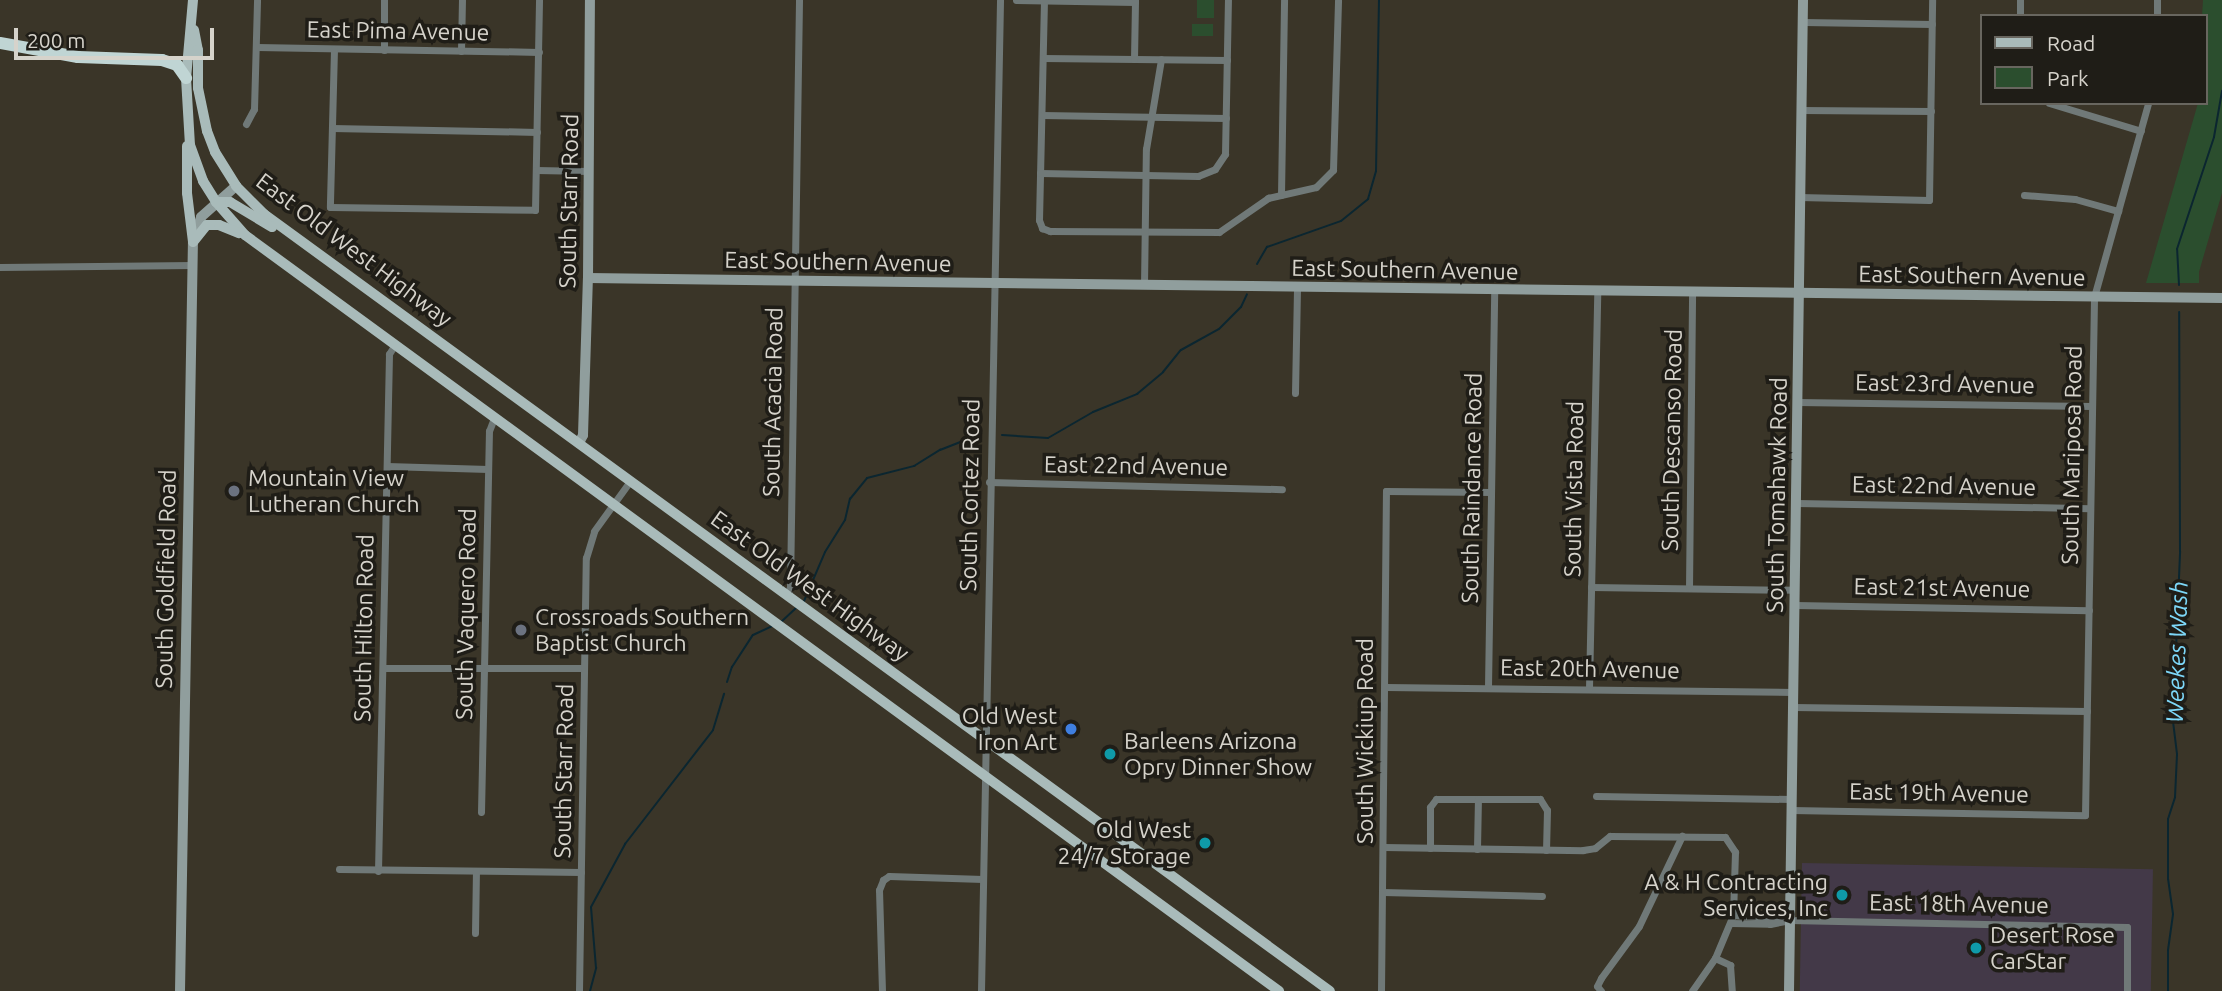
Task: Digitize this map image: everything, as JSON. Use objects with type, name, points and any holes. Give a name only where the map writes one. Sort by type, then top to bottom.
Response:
[{"type":"highway","points":[[0,43],[78,57],[162,60],[177,65],[186,78]]},
{"type":"main road","points":[[193,0],[193,24],[187,50],[186,78],[187,193],[193,242]]},
{"type":"main road","name":"South Starr Road","points":[[579,443],[583,435],[588,278],[590,0]]},
{"type":"main road","name":"South Tomahawk Road","points":[[1789,991],[1803,0]]},
{"type":"main road","name":"East Old West Highway","points":[[193,24],[198,50],[198,89],[204,121],[215,152],[236,186],[264,214],[1330,991]]},
{"type":"main road","points":[[187,126],[203,181],[216,202],[245,235],[1279,991]]},
{"type":"main road","name":"South Goldfield Road","points":[[180,991],[193,242],[201,217],[236,186]]},
{"type":"main road","points":[[216,202],[230,202],[311,248]]},
{"type":"main road","points":[[193,242],[201,228],[213,224],[245,235]]},
{"type":"main road","name":"East Southern Avenue","points":[[588,278],[2222,299]]},
{"type":"street","points":[[246,124],[254,109],[257,0]]},
{"type":"street","points":[[384,0],[384,50]]},
{"type":"street","points":[[461,51],[462,0]]},
{"type":"street","points":[[334,49],[330,207],[535,210],[539,0]]},
{"type":"street","name":"South Acacia Road","points":[[796,601],[790,587],[799,0]]},
{"type":"street","name":"South Cortez Road","points":[[981,991],[1000,0]]},
{"type":"street","points":[[1016,0],[1135,1],[1134,59]]},
{"type":"street","points":[[1044,0],[1039,220],[1042,228],[1050,231],[1219,232],[1269,198],[1316,187],[1329,177],[1335,160],[1338,0]]},
{"type":"street","points":[[1040,173],[1198,176],[1215,169],[1225,154],[1228,0]]},
{"type":"street","points":[[1281,195],[1284,0]]},
{"type":"street","points":[[1799,197],[1930,200],[1932,0]]},
{"type":"street","points":[[1802,22],[1932,24]]},
{"type":"street","name":"East Pima Avenue","points":[[257,47],[539,52]]},
{"type":"street","points":[[1043,58],[1227,60]]},
{"type":"street","points":[[1144,285],[1146,175],[1161,59]]},
{"type":"street","points":[[2056,105],[2141,131]]},
{"type":"street","name":"South Mariposa Road","points":[[2085,815],[2094,297],[2148,105]]},
{"type":"street","points":[[1801,110],[1931,111]]},
{"type":"street","points":[[1042,115],[1226,118]]},
{"type":"street","points":[[332,128],[537,132]]},
{"type":"street","points":[[536,170],[589,171]]},
{"type":"street","points":[[2024,195],[2075,199],[2118,211]]},
{"type":"street","points":[[0,267],[193,265]]},
{"type":"street","points":[[1295,393],[1297,288]]},
{"type":"street","name":"South Raindance Road","points":[[1488,687],[1494,290]]},
{"type":"street","name":"South Vista Road","points":[[1589,688],[1597,291]]},
{"type":"street","name":"South Descanso Road","points":[[1689,588],[1692,292]]},
{"type":"street","name":"South Hilton Road","points":[[378,871],[389,354],[394,346]]},
{"type":"street","name":"East 23rd Avenue","points":[[1797,402],[2092,406]]},
{"type":"street","name":"South Vaquero Road","points":[[481,812],[489,431],[494,418]]},
{"type":"street","points":[[387,466],[488,468]]},
{"type":"street","name":"South Starr Road","points":[[579,991],[587,549],[590,537],[630,481]]},
{"type":"street","name":"East 22nd Avenue","points":[[989,482],[1282,489]]},
{"type":"street","name":"South Wickiup Road","points":[[1381,991],[1386,491],[1491,492]]},
{"type":"street","name":"East 22nd Avenue","points":[[1796,503],[2090,508]]},
{"type":"street","points":[[1591,587],[1795,590]]},
{"type":"street","name":"East 21st Avenue","points":[[1795,605],[2089,610]]},
{"type":"street","points":[[383,668],[584,668]]},
{"type":"street","name":"East 20th Avenue","points":[[1386,687],[1794,692]]},
{"type":"street","points":[[1793,706],[2088,711]]},
{"type":"street","points":[[1596,796],[1792,799]]},
{"type":"street","points":[[1430,848],[1430,807],[1436,799],[1478,799],[1543,802],[1547,810],[1546,850]]},
{"type":"street","points":[[1477,849],[1478,799]]},
{"type":"street","name":"East 19th Avenue","points":[[1791,810],[2085,815]]},
{"type":"street","points":[[1384,847],[1546,850],[1595,848],[1610,836],[1725,837],[1730,840],[1735,852],[1732,919],[1715,958],[1692,991]]},
{"type":"street","points":[[1599,989],[1639,926],[1682,836]]},
{"type":"street","points":[[338,869],[581,872]]},
{"type":"street","points":[[475,933],[476,871]]},
{"type":"street","points":[[882,991],[879,890],[883,880],[889,876],[983,878]]},
{"type":"street","points":[[1383,892],[1542,896]]},
{"type":"street","name":"East 18th Avenue","points":[[1732,919],[2127,927],[2127,991]]},
{"type":"street","points":[[1715,958],[1730,965],[1732,991]]},
{"type":"shaded area","points":[[1802,863],[2153,869],[2151,991],[1800,991]]},
{"type":"green space","points":[[1197,0],[1214,0],[1214,18],[1197,18]]},
{"type":"green space","points":[[2203,0],[2222,0],[2222,193],[2199,272],[2199,283],[2146,283],[2197,105],[2208,105],[2208,14],[2202,14]]},
{"type":"green space","points":[[1192,24],[1213,24],[1213,36],[1192,36]]},
{"type":"waterway","points":[[1257,264],[1267,247],[1341,221],[1368,199],[1376,171],[1379,0]]},
{"type":"waterway","name":"Weekes Wash","points":[[2179,285],[2177,249],[2214,137],[2222,91]]},
{"type":"waterway","points":[[1002,435],[1048,438],[1093,412],[1137,394],[1163,372],[1181,350],[1219,329],[1241,307],[1247,294]]},
{"type":"waterway","name":"Weekes Wash","points":[[2168,991],[2168,950],[2173,914],[2168,879],[2168,819],[2175,797],[2177,754],[2173,721],[2180,551],[2179,312]]},
{"type":"waterway","points":[[804,601],[825,552],[845,520],[850,499],[867,478],[914,466],[940,450],[978,435]]},
{"type":"waterway","points":[[781,622],[797,607]]},
{"type":"waterway","points":[[727,682],[732,667],[753,635],[772,626]]},
{"type":"waterway","points":[[590,991],[596,968],[591,907],[625,844],[713,730],[724,694]]},
{"type":"place","name":"Mountain View Lutheran Church","points":[[234,491]]},
{"type":"place","name":"Crossroads Southern Baptist Church","points":[[521,630]]},
{"type":"place","name":"Old West Iron Art","points":[[1071,729]]},
{"type":"place","name":"Barleens Arizona Opry Dinner Show","points":[[1110,754]]},
{"type":"place","name":"Old West 24/7 Storage","points":[[1205,843]]},
{"type":"place","name":"A & H Contracting Services, Inc","points":[[1842,895]]},
{"type":"place","name":"Desert Rose CarStar","points":[[1976,948]]}]
